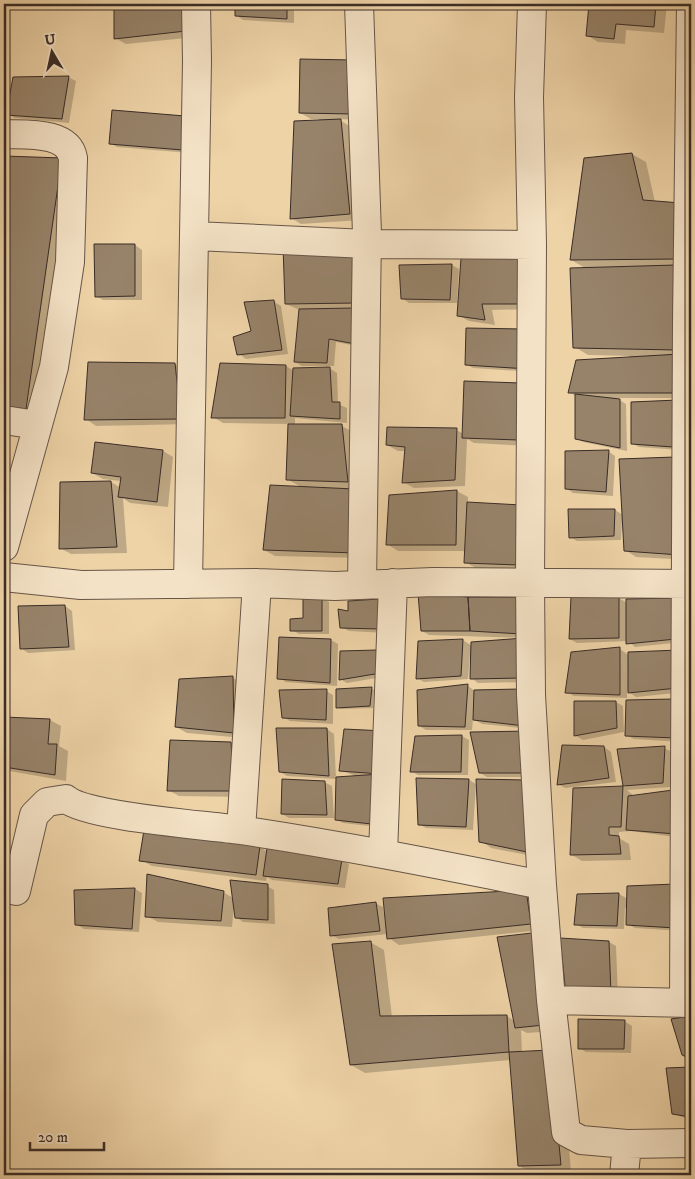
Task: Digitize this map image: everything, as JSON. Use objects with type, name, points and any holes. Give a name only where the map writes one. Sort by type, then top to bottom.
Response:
[{"type":"street","points":[[188,584],[195,236],[196,4]]},
{"type":"street","points":[[359,4],[367,244],[362,584]]},
{"type":"street","points":[[532,4],[529,97],[532,245],[531,696],[550,1000],[566,1132],[581,1140],[627,1144],[691,1144]]},
{"type":"street","points":[[550,1000],[688,1003],[691,4]]},
{"type":"street","points":[[4,134],[35,135],[63,142],[70,148],[74,158],[70,262],[54,367],[4,547]]},
{"type":"street","points":[[195,236],[367,244],[532,245]]},
{"type":"street","points":[[4,420],[37,425]]},
{"type":"street","points":[[4,577],[81,585],[257,583],[305,585],[393,583],[689,584]]},
{"type":"street","points":[[241,830],[257,583]]},
{"type":"street","points":[[383,854],[393,583]]},
{"type":"street","points":[[16,891],[30,823],[38,809],[53,801],[66,799],[78,807],[103,812],[241,830],[383,854],[542,885]]},
{"type":"street","points":[[624,1175],[627,1144]]},
{"type":"building","points":[[114,4],[183,4],[186,31],[114,39]]},
{"type":"building","points":[[235,4],[287,4],[287,19],[235,16]]},
{"type":"building","points":[[589,4],[656,4],[654,27],[616,24],[614,39],[586,36]]},
{"type":"building","points":[[300,59],[353,60],[352,114],[299,113]]},
{"type":"building","points":[[69,76],[62,119],[6,115],[13,77]]},
{"type":"building","points":[[112,110],[185,116],[183,150],[109,144]]},
{"type":"building","points":[[341,119],[350,214],[290,219],[294,121]]},
{"type":"building","points":[[632,153],[643,200],[681,203],[678,259],[570,260],[584,158]]},
{"type":"building","points":[[4,156],[62,158],[26,409],[4,406],[4,246],[9,246]]},
{"type":"building","points":[[94,244],[135,244],[135,296],[95,297]]},
{"type":"building","points":[[283,246],[353,247],[356,303],[285,304]]},
{"type":"building","points":[[461,258],[525,258],[525,304],[482,304],[485,320],[457,316]]},
{"type":"building","points":[[452,264],[450,300],[401,299],[399,265]]},
{"type":"building","points":[[676,265],[677,350],[573,348],[570,268]]},
{"type":"building","points":[[274,300],[282,350],[237,355],[233,337],[251,331],[244,302]]},
{"type":"building","points":[[354,308],[355,344],[329,339],[327,363],[294,362],[299,309]]},
{"type":"building","points":[[466,328],[523,329],[528,369],[465,365]]},
{"type":"building","points":[[680,354],[672,393],[568,393],[576,360]]},
{"type":"building","points":[[88,362],[175,363],[181,419],[84,420]]},
{"type":"building","points":[[220,363],[286,365],[285,418],[211,418]]},
{"type":"building","points":[[330,367],[332,402],[340,402],[340,419],[290,416],[293,368]]},
{"type":"building","points":[[464,381],[520,383],[518,440],[462,438]]},
{"type":"building","points":[[575,394],[620,399],[620,448],[575,439]]},
{"type":"building","points":[[678,400],[673,447],[631,444],[631,402]]},
{"type":"building","points":[[288,424],[342,424],[348,482],[286,480]]},
{"type":"building","points":[[387,427],[457,428],[455,480],[402,483],[405,447],[386,445]]},
{"type":"building","points":[[95,442],[163,450],[157,502],[118,497],[121,477],[91,473]]},
{"type":"building","points":[[609,450],[606,492],[565,489],[565,451]]},
{"type":"building","points":[[675,457],[680,555],[624,551],[619,459]]},
{"type":"building","points":[[111,481],[117,547],[59,549],[60,482]]},
{"type":"building","points":[[270,485],[354,489],[356,553],[263,550]]},
{"type":"building","points":[[457,490],[456,545],[386,545],[389,495]]},
{"type":"building","points":[[467,502],[521,505],[518,565],[464,563]]},
{"type":"building","points":[[568,509],[615,509],[614,536],[569,538]]},
{"type":"building","points":[[418,593],[468,597],[470,631],[421,631]]},
{"type":"building","points":[[303,597],[322,597],[322,631],[290,631],[290,619],[303,618]]},
{"type":"building","points":[[468,597],[520,597],[522,634],[470,631]]},
{"type":"building","points":[[571,597],[619,597],[619,638],[569,639]]},
{"type":"building","points":[[674,598],[676,639],[626,644],[626,599]]},
{"type":"building","points":[[379,599],[380,629],[340,628],[338,609],[348,611],[348,601]]},
{"type":"building","points":[[65,605],[69,647],[20,649],[18,606]]},
{"type":"building","points":[[279,637],[331,639],[330,683],[277,679]]},
{"type":"building","points":[[524,638],[522,678],[470,679],[471,642]]},
{"type":"building","points":[[463,639],[461,676],[416,679],[418,641]]},
{"type":"building","points":[[620,647],[620,695],[565,693],[571,652]]},
{"type":"building","points":[[377,650],[381,673],[339,680],[340,651]]},
{"type":"building","points":[[680,650],[678,688],[628,693],[628,652]]},
{"type":"building","points":[[233,676],[234,733],[175,727],[179,679]]},
{"type":"building","points":[[468,684],[465,727],[418,726],[417,690]]},
{"type":"building","points":[[372,687],[370,706],[336,708],[336,689]]},
{"type":"building","points":[[327,689],[326,720],[282,718],[279,690]]},
{"type":"building","points":[[520,689],[525,726],[473,720],[474,690]]},
{"type":"building","points":[[673,699],[676,738],[625,736],[626,700]]},
{"type":"building","points":[[574,701],[616,701],[617,728],[574,736]]},
{"type":"building","points":[[4,717],[50,719],[48,744],[57,744],[55,775],[4,767]]},
{"type":"building","points":[[276,728],[327,728],[329,776],[279,772]]},
{"type":"building","points":[[344,729],[385,731],[381,774],[339,771]]},
{"type":"building","points":[[530,731],[527,773],[479,773],[470,732]]},
{"type":"building","points":[[462,735],[461,772],[410,772],[415,736]]},
{"type":"building","points":[[170,740],[231,742],[234,791],[167,791]]},
{"type":"building","points":[[562,745],[604,746],[609,778],[557,785]]},
{"type":"building","points":[[665,746],[663,783],[623,786],[617,749]]},
{"type":"building","points":[[381,774],[381,825],[335,820],[336,777]]},
{"type":"building","points":[[416,778],[469,779],[466,827],[418,825]]},
{"type":"building","points":[[282,779],[325,781],[327,815],[281,814]]},
{"type":"building","points":[[476,779],[526,780],[527,852],[479,842]]},
{"type":"building","points":[[623,786],[621,827],[609,827],[609,835],[619,836],[621,854],[570,855],[573,788]]},
{"type":"building","points":[[673,790],[676,834],[626,830],[628,796]]},
{"type":"building","points":[[144,830],[260,846],[256,875],[139,861]]},
{"type":"building","points":[[267,848],[342,859],[338,884],[263,876]]},
{"type":"building","points":[[147,874],[224,891],[221,921],[145,917]]},
{"type":"building","points":[[230,880],[268,884],[268,920],[235,918]]},
{"type":"building","points":[[675,884],[676,928],[626,925],[627,886]]},
{"type":"building","points":[[135,888],[132,929],[75,925],[74,890]]},
{"type":"building","points":[[526,890],[531,924],[387,939],[383,898]]},
{"type":"building","points":[[619,893],[617,926],[574,925],[577,894]]},
{"type":"building","points":[[376,902],[380,931],[330,936],[328,908]]},
{"type":"building","points":[[532,933],[544,1025],[515,1028],[497,937]]},
{"type":"building","points":[[560,938],[609,941],[611,994],[566,995]]},
{"type":"building","points":[[371,941],[380,1016],[507,1015],[509,1052],[350,1065],[332,944]]},
{"type":"building","points":[[691,1016],[691,1059],[682,1055],[671,1019]]},
{"type":"building","points":[[578,1019],[625,1020],[624,1049],[578,1049]]},
{"type":"building","points":[[550,1050],[561,1165],[518,1166],[509,1052]]},
{"type":"building","points":[[691,1067],[691,1117],[672,1114],[666,1068]]}]
